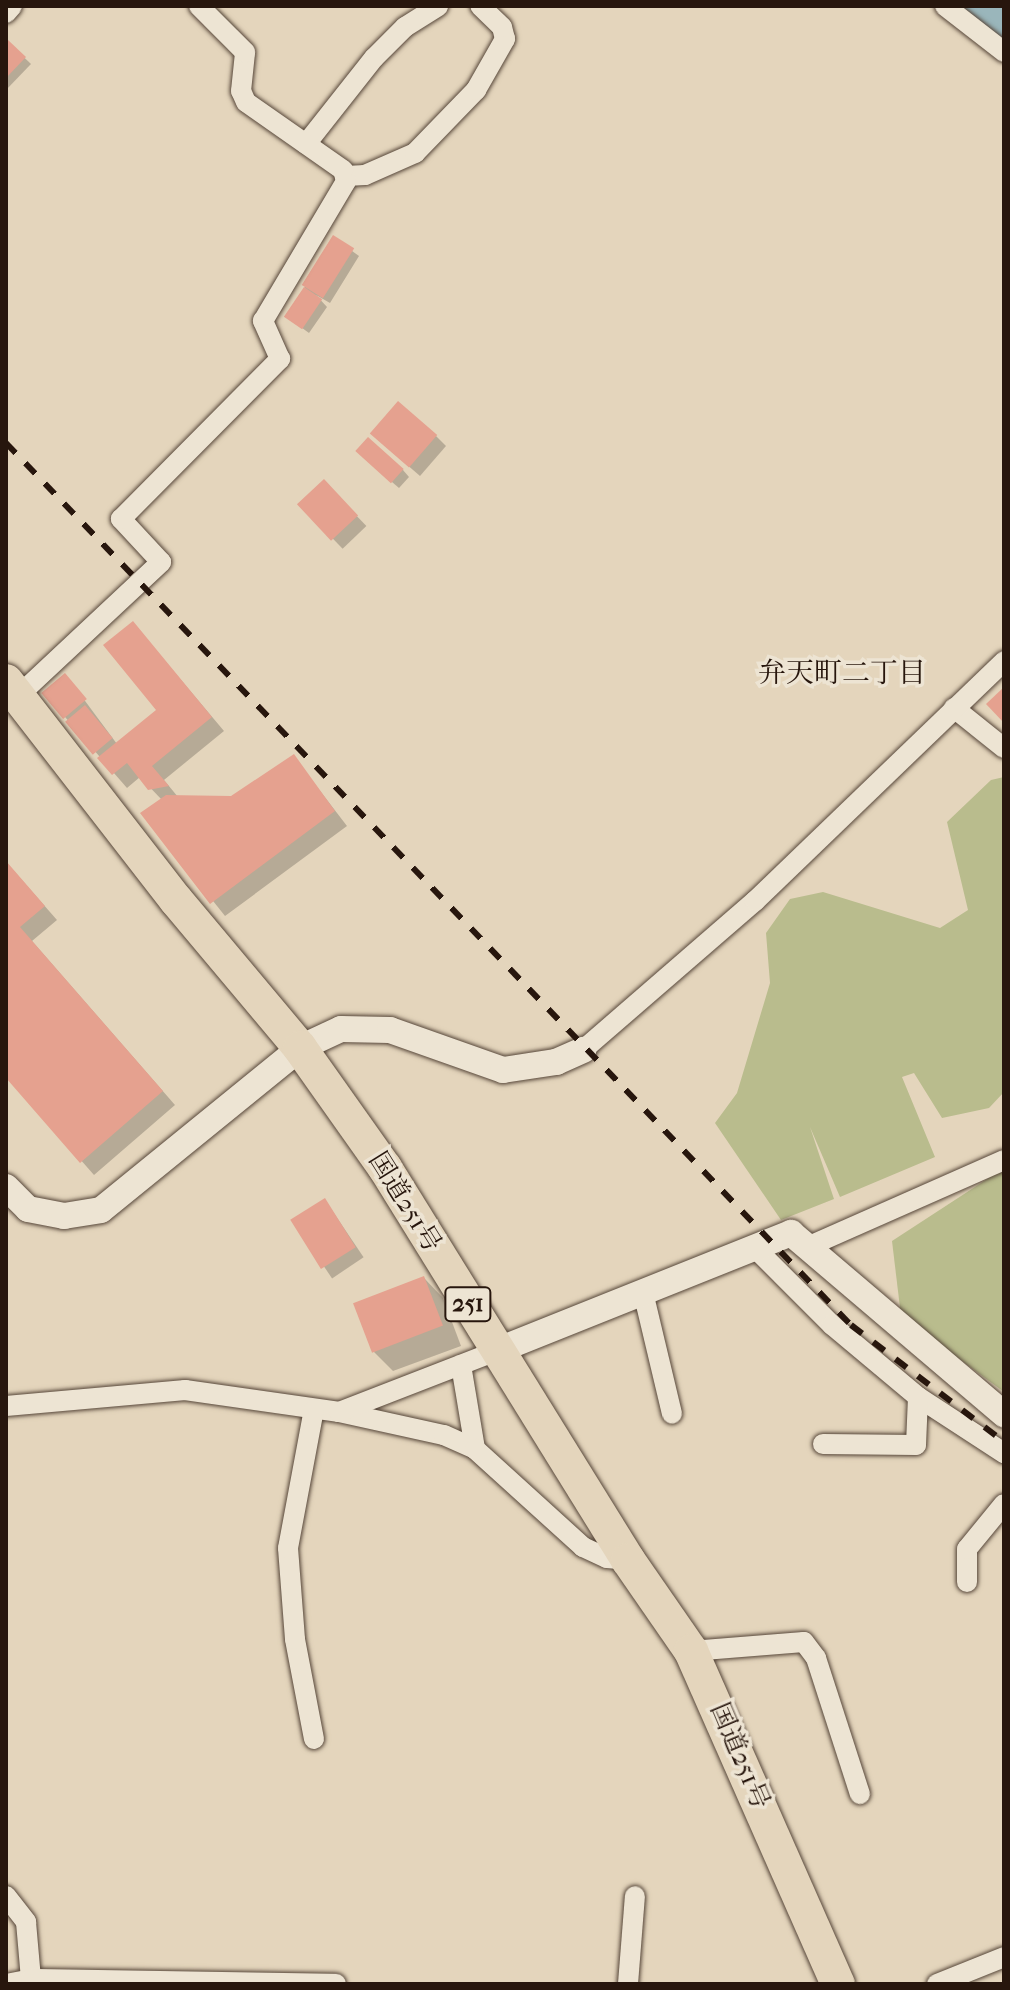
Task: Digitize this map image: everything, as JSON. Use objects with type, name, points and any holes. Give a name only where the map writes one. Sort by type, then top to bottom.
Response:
[{"type":"highway","name":"国道251号","points":[[12,688],[176,900],[300,1048],[385,1168],[628,1560],[691,1651],[838,1984]]},
{"type":"street","points":[[6,13],[12,6]]},
{"type":"street","points":[[199,6],[245,52],[241,91],[246,102],[346,176],[365,175],[415,153],[476,90],[505,39],[502,27],[480,6]]},
{"type":"street","points":[[306,144],[374,58],[405,27],[438,6]]},
{"type":"street","points":[[945,6],[1004,52]]},
{"type":"street","points":[[12,688],[161,562],[121,519],[280,359],[263,321],[346,176]]},
{"type":"street","points":[[6,1187],[28,1209],[64,1216],[101,1210],[300,1048],[341,1029],[390,1030],[503,1070],[556,1062],[583,1050],[755,901],[1004,661]]},
{"type":"street","points":[[954,708],[1004,748]]},
{"type":"street","points":[[807,1247],[1004,1160]]},
{"type":"street","points":[[339,1412],[791,1233],[1004,1414]]},
{"type":"street","points":[[755,1248],[832,1325],[918,1397],[1004,1453]]},
{"type":"street","points":[[643,1292],[672,1414]]},
{"type":"street","points":[[461,1365],[475,1449]]},
{"type":"street","points":[[6,1406],[185,1390],[339,1412],[444,1435],[475,1449],[583,1547],[607,1558],[628,1560]]},
{"type":"street","points":[[823,1444],[916,1445],[918,1397]]},
{"type":"street","points":[[314,1409],[288,1548],[295,1639],[314,1739]]},
{"type":"street","points":[[967,1582],[967,1549],[1004,1504]]},
{"type":"street","points":[[953,1537],[976,1539]]},
{"type":"street","points":[[691,1651],[804,1642],[816,1658],[860,1794]]},
{"type":"street","points":[[6,1896],[26,1922],[31,1979]]},
{"type":"street","points":[[628,1984],[635,1896]]},
{"type":"street","points":[[937,1984],[1004,1957]]},
{"type":"street","points":[[6,1984],[31,1979],[336,1984]]},
{"type":"green space","points":[[1004,777],[1004,1092],[989,1108],[942,1118],[914,1073],[902,1077],[935,1157],[840,1197],[810,1127],[834,1199],[781,1220],[715,1123],[737,1093],[770,983],[766,933],[790,899],[823,892],[940,928],[968,910],[947,822],[991,780]]},
{"type":"green space","points":[[1004,1168],[1004,1392],[901,1316],[892,1241]]},
{"type":"water","points":[[961,6],[1004,6],[1004,40]]},
{"type":"building","points":[[8,40],[26,57],[6,78],[6,42]]},
{"type":"building","points":[[333,235],[354,248],[323,298],[302,285]]},
{"type":"building","points":[[304,287],[322,299],[302,329],[284,317]]},
{"type":"building","points":[[398,401],[437,435],[409,468],[370,433]]},
{"type":"building","points":[[368,437],[404,469],[391,483],[355,451]]},
{"type":"building","points":[[324,479],[358,516],[331,541],[297,504]]},
{"type":"building","points":[[133,621],[212,717],[152,766],[169,786],[148,790],[127,763],[112,775],[97,758],[156,710],[103,645]]},
{"type":"building","points":[[65,673],[87,699],[63,719],[41,693]]},
{"type":"building","points":[[1004,687],[1004,723],[986,704]]},
{"type":"building","points":[[85,705],[113,738],[93,755],[65,722]]},
{"type":"building","points":[[294,754],[335,811],[210,904],[140,813],[166,795],[231,796]]},
{"type":"building","points":[[6,861],[45,906],[20,927],[163,1091],[80,1163],[6,1078]]},
{"type":"building","points":[[325,1198],[356,1247],[321,1269],[290,1220]]},
{"type":"building","points":[[424,1276],[443,1325],[372,1353],[353,1303]]},
{"type":"railway","points":[[6,443],[851,1325],[1004,1442]]},
{"type":"district","name":"弁天町二丁目","points":[[842,673]]}]
